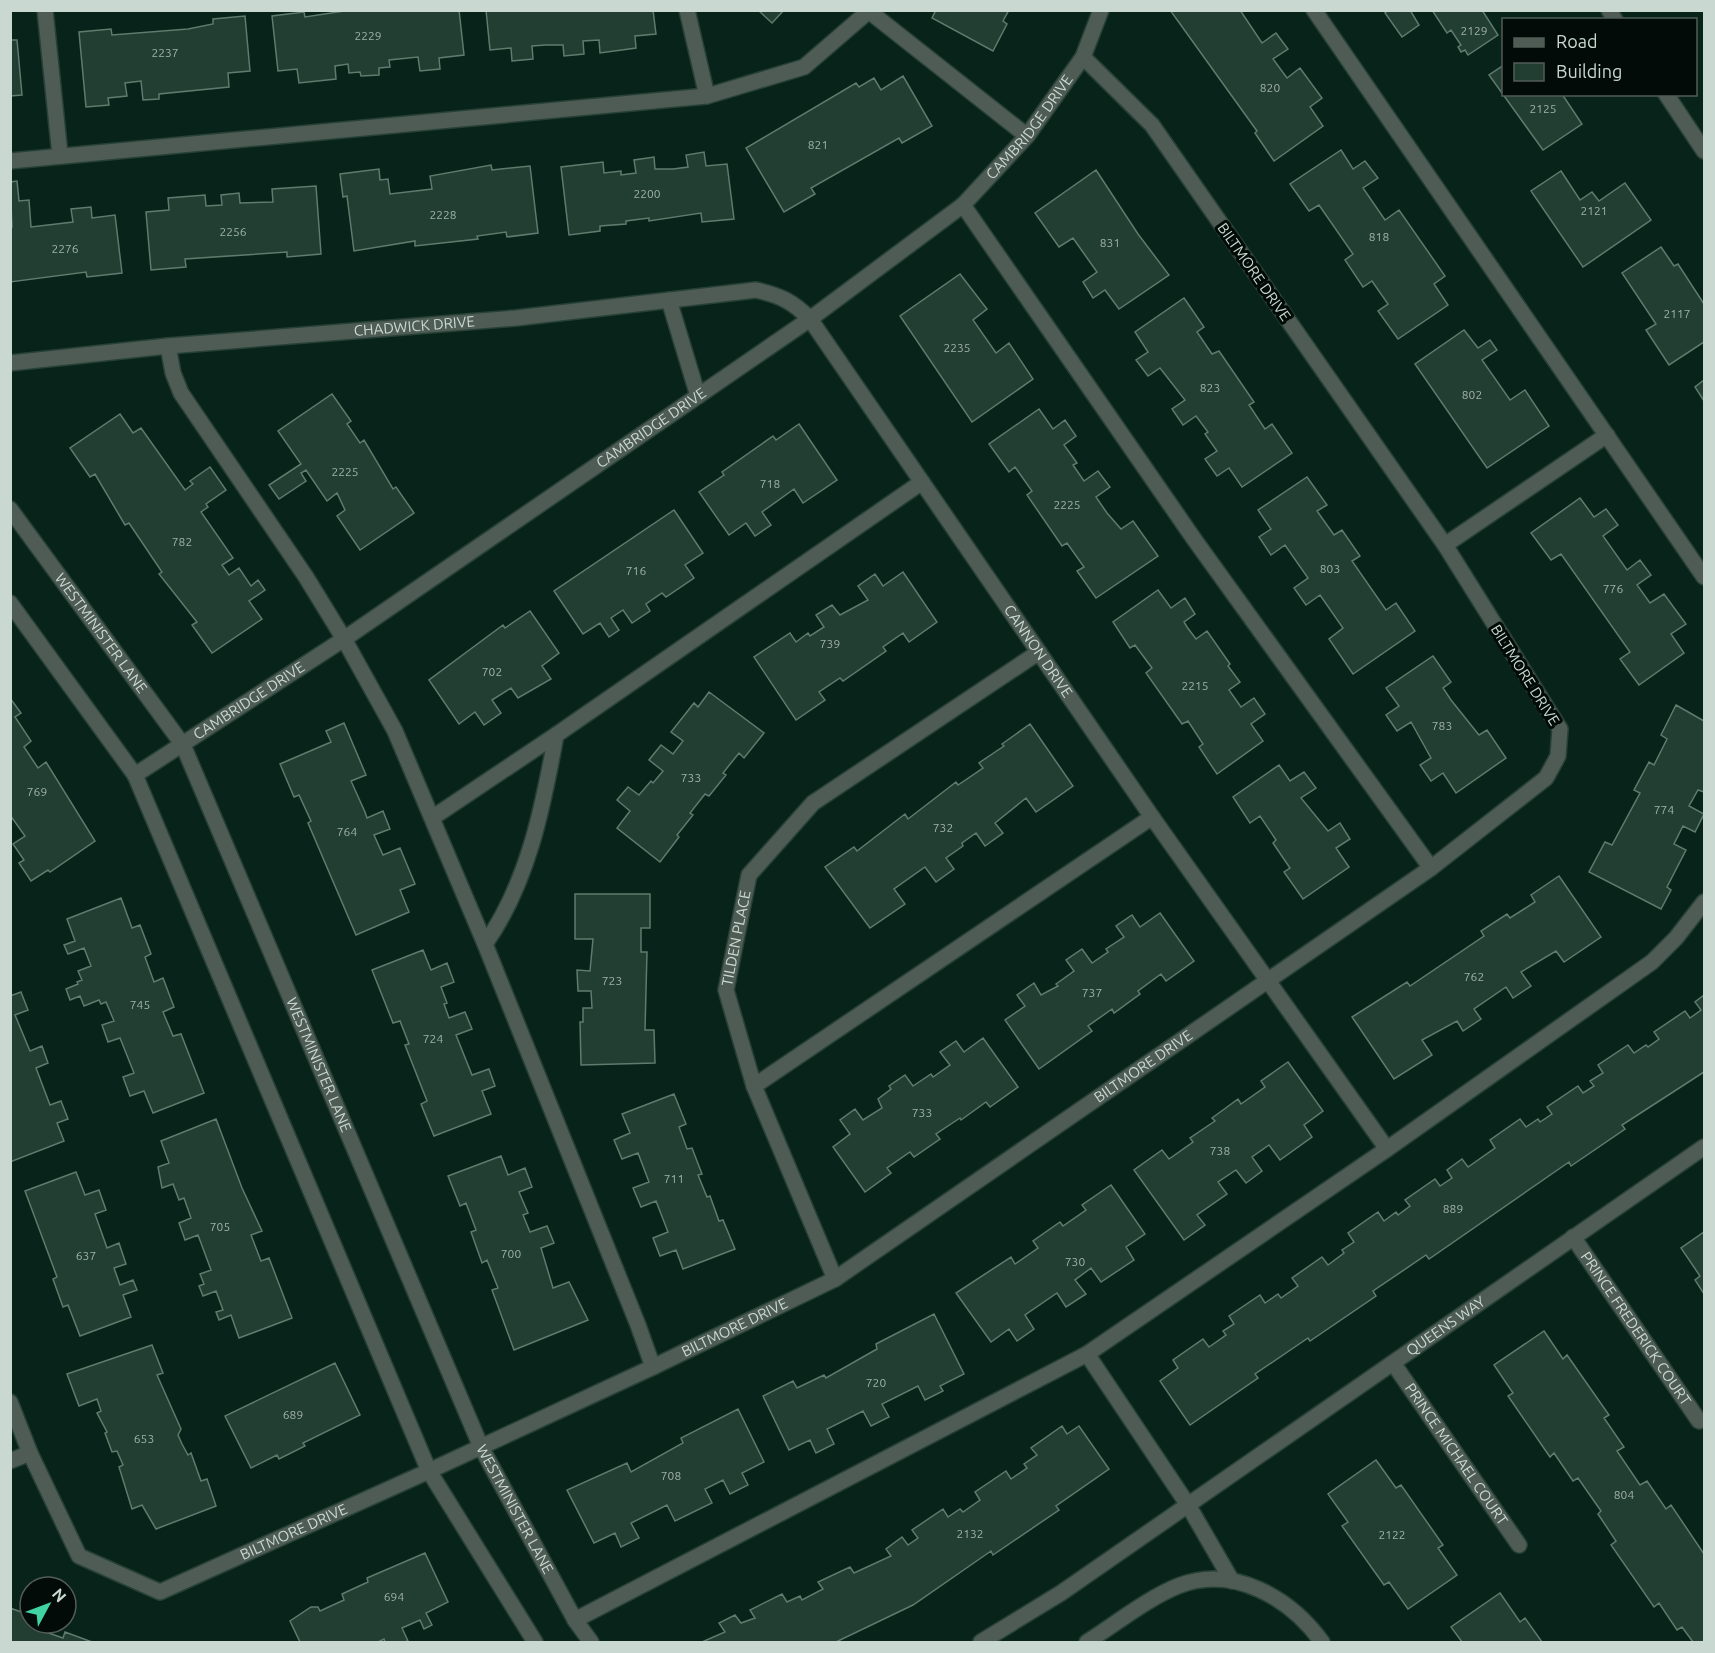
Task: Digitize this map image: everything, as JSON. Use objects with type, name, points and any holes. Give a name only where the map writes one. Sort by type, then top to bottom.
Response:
[{"type":"street","points":[[45,10],[60,155]]},
{"type":"street","points":[[687,10],[707,96]]},
{"type":"street","name":"CAMBRIDGE DRIVE","points":[[135,775],[344,639],[810,319],[963,205],[1027,136],[1083,57],[1101,10]]},
{"type":"street","points":[[1314,10],[1704,577]]},
{"type":"street","points":[[10,161],[707,96],[804,67],[870,11],[1027,136]]},
{"type":"street","name":"BILTMORE DRIVE","points":[[10,1402],[30,1453],[80,1556],[160,1592],[429,1472],[835,1279],[1431,868],[1546,778],[1558,756],[1560,729],[1445,545],[1152,125],[1083,57]]},
{"type":"street","points":[[1667,96],[1704,151]]},
{"type":"street","points":[[963,205],[1187,529],[1431,868]]},
{"type":"street","name":"CHADWICK DRIVE","points":[[10,363],[168,346],[516,318],[756,290],[780,296],[796,305],[810,319]]},
{"type":"street","points":[[669,300],[698,396]]},
{"type":"street","name":"CANNON DRIVE","points":[[810,319],[1152,817],[1387,1149]]},
{"type":"street","points":[[168,346],[173,373],[181,393],[306,577],[344,639],[395,731],[484,944],[653,1367]]},
{"type":"street","points":[[1445,545],[1607,435]]},
{"type":"street","points":[[432,818],[922,482]]},
{"type":"street","name":"WESTMINISTER LANE","points":[[10,509],[183,745],[481,1447],[576,1620],[591,1642]]},
{"type":"street","points":[[10,603],[135,775],[429,1472],[535,1642]]},
{"type":"street","name":"TILDEN PLACE","points":[[835,1279],[754,1086],[726,990],[749,875],[813,803],[1039,652]]},
{"type":"street","points":[[484,944],[494,931],[510,901],[529,852],[544,801],[556,735]]},
{"type":"street","points":[[754,1086],[1152,817]]},
{"type":"street","points":[[576,1620],[1087,1354],[1387,1149],[1652,962],[1676,938],[1704,902]]},
{"type":"street","name":"QUEENS WAY","points":[[981,1642],[1061,1593],[1704,1147]]},
{"type":"street","name":"PRINCE FREDERICK COURT","points":[[1573,1237],[1699,1421]]},
{"type":"street","points":[[1087,1354],[1188,1505],[1232,1581]]},
{"type":"street","name":"PRINCE MICHAEL COURT","points":[[1394,1363],[1519,1545]]},
{"type":"street","points":[[10,1461],[30,1453]]},
{"type":"street","points":[[1087,1642],[1177,1586],[1198,1580],[1232,1581],[1254,1586],[1274,1596],[1312,1629],[1322,1642]]},
{"type":"building","points":[[351,10],[459,10],[464,55],[439,58],[440,69],[420,71],[418,57],[389,60],[390,67],[379,68],[379,75],[361,76],[360,72],[349,73],[348,64],[335,66],[336,79],[299,83],[297,69],[278,71],[272,16],[304,12],[305,17]]},
{"type":"building","points":[[486,10],[653,10],[656,34],[635,36],[636,48],[600,53],[599,40],[583,41],[584,54],[564,56],[563,45],[532,46],[533,59],[512,61],[511,48],[490,50]]},
{"type":"building","points":[[758,10],[784,10],[772,23]]},
{"type":"building","points":[[936,10],[1009,10],[1003,21],[1007,24],[993,51],[932,18]]},
{"type":"building","points":[[1170,10],[1240,10],[1262,43],[1276,33],[1288,49],[1273,59],[1287,78],[1300,68],[1322,98],[1310,107],[1323,126],[1274,161],[1255,133],[1257,131]]},
{"type":"building","points":[[1389,10],[1410,10],[1419,25],[1402,37],[1385,13]]},
{"type":"building","points":[[1432,10],[1482,10],[1498,35],[1468,55],[1465,50],[1461,52],[1458,47],[1461,45],[1451,30],[1447,33]]},
{"type":"building","points":[[245,16],[250,71],[228,73],[229,87],[159,94],[159,99],[143,100],[141,81],[125,83],[127,96],[108,98],[109,105],[86,107],[79,32],[111,29],[112,35],[188,29],[213,24],[213,19]]},
{"type":"building","points":[[10,40],[17,40],[22,95],[10,96]]},
{"type":"building","points":[[1502,66],[1502,93],[1489,75]]},
{"type":"building","points":[[903,76],[932,126],[902,143],[899,138],[811,188],[815,194],[784,212],[746,148],[856,83],[859,87],[874,78],[881,90]]},
{"type":"building","points":[[1504,96],[1563,96],[1582,124],[1543,150]]},
{"type":"building","points":[[1341,150],[1353,169],[1365,161],[1378,178],[1363,188],[1385,220],[1399,210],[1445,276],[1434,284],[1448,305],[1398,339],[1378,311],[1388,304],[1372,281],[1363,287],[1345,260],[1353,254],[1319,205],[1309,211],[1290,184]]},
{"type":"building","points":[[704,152],[706,166],[727,164],[734,219],[702,222],[701,213],[649,221],[649,218],[626,221],[626,224],[600,226],[600,231],[569,235],[561,167],[603,162],[604,173],[621,171],[621,175],[636,173],[634,160],[654,157],[655,169],[673,169],[688,167],[686,155]]},
{"type":"building","points":[[491,165],[492,170],[530,166],[538,233],[507,237],[506,232],[477,236],[478,239],[415,246],[415,241],[354,251],[347,196],[343,197],[340,174],[379,169],[380,180],[388,179],[390,194],[432,189],[430,176]]},
{"type":"building","points":[[1096,170],[1138,234],[1169,275],[1119,309],[1105,290],[1093,298],[1083,282],[1097,272],[1073,238],[1059,247],[1035,213]]},
{"type":"building","points":[[1561,171],[1580,200],[1592,192],[1599,201],[1625,183],[1651,220],[1583,267],[1531,191]]},
{"type":"building","points":[[17,181],[19,201],[29,200],[31,227],[73,222],[71,209],[91,207],[92,218],[115,215],[122,273],[87,277],[86,272],[10,282],[10,227],[12,227],[10,182]]},
{"type":"building","points":[[316,186],[321,254],[287,257],[287,252],[185,259],[186,267],[151,270],[146,212],[169,210],[168,198],[205,195],[206,206],[222,205],[221,195],[239,193],[240,203],[273,202],[272,189]]},
{"type":"building","points":[[1661,247],[1674,266],[1678,264],[1704,304],[1704,342],[1669,365],[1646,330],[1656,324],[1622,273]]},
{"type":"building","points":[[960,274],[987,309],[973,320],[996,353],[1009,343],[1033,379],[972,422],[900,316]]},
{"type":"building","points":[[1184,298],[1204,327],[1197,332],[1212,354],[1219,351],[1254,402],[1249,405],[1265,429],[1272,424],[1292,453],[1242,487],[1229,468],[1217,476],[1205,459],[1217,451],[1205,434],[1208,432],[1196,416],[1183,425],[1172,409],[1185,400],[1160,368],[1148,376],[1136,360],[1148,352],[1135,332]]},
{"type":"building","points":[[1464,330],[1478,348],[1490,340],[1497,350],[1482,360],[1510,400],[1525,390],[1549,426],[1487,468],[1415,364]]},
{"type":"building","points":[[1704,380],[1704,401],[1695,387]]},
{"type":"building","points":[[332,394],[351,421],[347,424],[360,443],[364,440],[393,489],[396,487],[414,513],[360,550],[337,516],[345,510],[337,493],[327,501],[306,470],[301,473],[306,481],[279,499],[269,485],[301,464],[278,431]]},
{"type":"building","points":[[1039,409],[1053,429],[1065,420],[1076,436],[1064,445],[1077,463],[1073,465],[1084,481],[1098,471],[1110,487],[1096,497],[1107,513],[1121,529],[1133,521],[1158,556],[1096,598],[1077,571],[1084,567],[1067,543],[1062,546],[1027,495],[1032,491],[1015,467],[1009,472],[989,444]]},
{"type":"building","points":[[120,414],[133,433],[141,428],[185,490],[193,484],[190,481],[210,467],[226,490],[206,504],[208,507],[201,512],[233,558],[222,565],[229,575],[239,568],[251,586],[258,580],[265,590],[249,601],[262,619],[212,653],[192,625],[197,622],[159,574],[162,572],[129,523],[125,525],[95,474],[90,477],[70,448]]},
{"type":"building","points":[[799,424],[837,480],[803,503],[794,489],[762,512],[771,525],[755,536],[746,523],[729,535],[699,492],[724,475],[722,472],[773,436],[776,440]]},
{"type":"building","points":[[1307,477],[1327,505],[1317,511],[1334,535],[1342,530],[1360,556],[1352,561],[1386,610],[1396,603],[1415,631],[1353,674],[1329,639],[1343,628],[1320,595],[1306,605],[1294,588],[1308,578],[1285,545],[1271,555],[1259,537],[1271,529],[1258,510]]},
{"type":"building","points":[[1580,498],[1594,517],[1606,509],[1618,525],[1603,536],[1627,570],[1640,560],[1651,575],[1637,585],[1650,603],[1664,594],[1686,624],[1671,634],[1684,653],[1639,685],[1620,659],[1630,652],[1561,554],[1551,560],[1531,533]]},
{"type":"building","points":[[674,510],[703,553],[685,565],[694,578],[666,597],[662,593],[646,604],[650,611],[632,623],[623,610],[611,618],[619,630],[609,637],[600,623],[583,634],[554,591]]},
{"type":"building","points":[[903,572],[937,622],[909,642],[903,633],[883,647],[886,651],[843,681],[840,678],[819,692],[825,700],[796,720],[754,657],[790,633],[796,642],[808,633],[810,636],[824,627],[816,615],[832,605],[840,615],[868,600],[858,586],[875,574],[883,586]]},
{"type":"building","points":[[1158,590],[1171,608],[1185,598],[1195,614],[1184,622],[1187,627],[1196,639],[1207,631],[1240,682],[1229,690],[1241,707],[1254,698],[1265,714],[1251,724],[1263,741],[1217,774],[1199,747],[1203,744],[1188,721],[1182,724],[1146,673],[1152,668],[1135,645],[1130,648],[1113,622]]},
{"type":"building","points":[[530,611],[559,653],[542,666],[551,679],[518,698],[511,688],[492,700],[501,713],[484,725],[475,712],[459,724],[429,680],[503,625],[505,628]]},
{"type":"building","points":[[1433,656],[1451,682],[1443,688],[1451,700],[1479,735],[1487,730],[1506,758],[1456,793],[1443,773],[1431,781],[1420,765],[1431,758],[1411,722],[1397,731],[1386,715],[1399,706],[1386,688]]},
{"type":"building","points":[[709,692],[764,733],[744,758],[739,753],[723,773],[726,775],[709,796],[705,794],[690,813],[693,815],[677,835],[679,837],[660,862],[617,828],[630,811],[617,800],[628,787],[639,795],[651,781],[653,783],[663,771],[649,760],[661,745],[673,754],[683,741],[671,732],[694,703],[698,707]]},
{"type":"building","points":[[10,698],[21,713],[15,717],[31,741],[24,747],[38,768],[46,762],[95,841],[50,872],[48,870],[31,881],[19,863],[24,860],[13,844],[25,836],[10,815]]},
{"type":"building","points":[[1676,705],[1704,721],[1704,792],[1698,790],[1689,806],[1704,814],[1695,832],[1683,826],[1674,844],[1686,850],[1667,887],[1671,890],[1661,909],[1589,872],[1605,842],[1612,845],[1640,793],[1634,790],[1649,762],[1654,765],[1667,739],[1661,735]]},
{"type":"building","points":[[344,723],[366,775],[351,781],[367,818],[383,811],[390,829],[374,835],[383,855],[400,848],[415,884],[400,890],[409,912],[356,935],[308,823],[311,821],[299,795],[294,797],[280,764],[331,742],[326,731]]},
{"type":"building","points":[[1030,724],[1073,786],[1036,812],[1026,798],[995,823],[1003,833],[985,846],[976,833],[946,858],[954,869],[936,882],[925,867],[894,889],[905,904],[870,928],[825,867],[854,847],[857,851],[905,814],[908,819],[956,782],[958,785],[983,768],[979,763]]},
{"type":"building","points":[[1279,765],[1290,781],[1304,772],[1316,788],[1301,798],[1328,831],[1340,823],[1350,839],[1336,848],[1349,867],[1303,899],[1284,872],[1290,868],[1273,843],[1276,840],[1260,816],[1250,823],[1233,797]]},
{"type":"building","points":[[1559,876],[1601,937],[1564,962],[1556,951],[1521,972],[1531,986],[1513,998],[1506,987],[1474,1009],[1481,1019],[1463,1031],[1457,1021],[1422,1040],[1432,1055],[1394,1079],[1352,1017],[1407,982],[1410,986],[1484,936],[1481,931],[1507,914],[1510,918],[1535,902],[1531,895]]},
{"type":"building","points":[[575,894],[650,894],[650,928],[641,928],[641,952],[647,952],[645,1030],[654,1030],[655,1063],[581,1065],[580,1022],[583,1022],[583,1008],[592,1008],[591,991],[578,991],[577,970],[590,971],[593,939],[575,939]]},
{"type":"building","points":[[121,898],[132,928],[140,925],[151,954],[145,957],[154,982],[163,978],[174,1007],[163,1012],[173,1036],[181,1034],[204,1093],[153,1113],[144,1091],[130,1096],[123,1077],[134,1073],[120,1038],[108,1042],[102,1025],[114,1021],[106,1002],[101,1004],[99,1000],[84,1006],[80,996],[70,1000],[66,989],[82,980],[78,971],[91,966],[84,948],[68,954],[64,945],[75,941],[67,919]]},
{"type":"building","points":[[1160,913],[1194,961],[1166,981],[1161,974],[1138,991],[1140,994],[1114,1013],[1112,1009],[1088,1026],[1092,1031],[1039,1069],[1005,1020],[1025,1006],[1017,995],[1034,983],[1041,995],[1058,986],[1056,984],[1074,971],[1066,960],[1082,949],[1092,963],[1108,952],[1106,949],[1124,937],[1116,926],[1132,915],[1140,927]]},
{"type":"building","points":[[423,950],[431,970],[447,963],[454,982],[441,987],[447,1003],[444,1004],[449,1018],[465,1012],[472,1029],[456,1035],[472,1075],[489,1069],[495,1086],[482,1091],[491,1114],[434,1136],[421,1104],[427,1101],[405,1045],[409,1044],[400,1021],[393,1023],[372,970]]},
{"type":"building","points":[[21,992],[28,1010],[15,1015],[30,1051],[42,1046],[48,1063],[36,1068],[50,1105],[61,1101],[68,1119],[57,1123],[64,1141],[10,1162],[10,996]]},
{"type":"building","points":[[1704,995],[1704,1072],[1622,1125],[1625,1129],[1571,1166],[1569,1162],[1429,1259],[1426,1255],[1373,1291],[1376,1296],[1310,1341],[1308,1338],[1255,1374],[1258,1378],[1190,1425],[1160,1381],[1178,1368],[1173,1360],[1203,1339],[1209,1347],[1226,1335],[1223,1331],[1234,1324],[1229,1316],[1260,1295],[1265,1303],[1278,1294],[1281,1298],[1298,1286],[1292,1278],[1322,1257],[1328,1265],[1344,1253],[1342,1250],[1354,1242],[1348,1233],[1378,1212],[1384,1221],[1396,1212],[1398,1215],[1410,1206],[1405,1200],[1435,1179],[1440,1186],[1452,1178],[1447,1170],[1462,1159],[1468,1167],[1495,1148],[1490,1140],[1520,1119],[1526,1127],[1538,1119],[1540,1122],[1552,1114],[1547,1107],[1578,1086],[1583,1093],[1594,1086],[1590,1081],[1603,1073],[1598,1065],[1628,1045],[1634,1053],[1646,1045],[1648,1047],[1659,1039],[1654,1032],[1685,1011],[1690,1018],[1701,1010],[1695,1002]]},
{"type":"building","points":[[983,1038],[1018,1087],[990,1107],[986,1102],[936,1134],[940,1139],[914,1157],[910,1152],[887,1168],[891,1173],[865,1192],[833,1147],[850,1134],[840,1120],[855,1109],[863,1120],[882,1108],[878,1099],[891,1089],[889,1086],[905,1075],[913,1086],[931,1074],[933,1077],[950,1065],[940,1052],[956,1041],[964,1052]]},
{"type":"building","points":[[1288,1062],[1323,1111],[1304,1125],[1312,1137],[1280,1160],[1269,1145],[1252,1157],[1262,1171],[1246,1183],[1236,1170],[1218,1182],[1227,1194],[1197,1215],[1205,1225],[1184,1240],[1134,1170],[1162,1150],[1169,1159],[1193,1142],[1190,1138],[1215,1121],[1212,1118],[1238,1099],[1241,1104],[1265,1087],[1261,1081]]},
{"type":"building","points":[[674,1094],[686,1124],[679,1127],[687,1149],[692,1148],[702,1174],[698,1175],[707,1197],[710,1196],[719,1221],[723,1220],[735,1249],[683,1269],[676,1250],[660,1256],[653,1238],[668,1232],[656,1201],[641,1207],[633,1188],[649,1182],[638,1153],[622,1159],[614,1140],[630,1133],[622,1114]]},
{"type":"building","points":[[216,1119],[242,1188],[262,1231],[251,1235],[261,1261],[269,1258],[292,1318],[239,1338],[231,1315],[219,1320],[216,1312],[223,1310],[216,1291],[203,1296],[199,1286],[204,1284],[200,1274],[211,1270],[198,1235],[185,1240],[179,1223],[191,1218],[184,1198],[179,1200],[173,1184],[162,1188],[158,1167],[169,1163],[161,1141]]},
{"type":"building","points":[[501,1156],[508,1175],[525,1168],[532,1187],[519,1192],[528,1213],[523,1215],[530,1232],[547,1226],[554,1243],[541,1248],[553,1288],[569,1282],[588,1320],[514,1350],[492,1290],[498,1288],[487,1260],[482,1263],[471,1232],[476,1230],[466,1203],[460,1206],[448,1176]]},
{"type":"building","points":[[76,1172],[85,1195],[99,1190],[106,1210],[95,1214],[107,1248],[119,1243],[126,1264],[114,1268],[120,1285],[133,1280],[137,1290],[123,1295],[131,1317],[80,1336],[68,1305],[63,1307],[53,1279],[57,1277],[25,1191]]},
{"type":"building","points":[[1111,1185],[1145,1234],[1126,1247],[1134,1260],[1101,1282],[1091,1268],[1075,1280],[1086,1294],[1066,1307],[1057,1293],[1025,1315],[1034,1329],[1017,1341],[1009,1329],[991,1342],[956,1293],[1011,1257],[1015,1264],[1038,1248],[1033,1241],[1060,1222],[1063,1226],[1086,1210],[1082,1205]]},
{"type":"building","points":[[1704,1232],[1704,1294],[1695,1280],[1700,1276],[1681,1248]]},
{"type":"building","points":[[934,1314],[964,1374],[940,1386],[943,1391],[925,1400],[918,1386],[882,1404],[889,1417],[871,1426],[863,1411],[827,1429],[834,1444],[816,1453],[810,1440],[789,1450],[763,1396],[793,1381],[797,1388],[824,1375],[826,1378],[877,1349],[876,1344]]},
{"type":"building","points":[[1544,1331],[1563,1359],[1567,1355],[1609,1415],[1604,1418],[1624,1447],[1617,1451],[1640,1485],[1647,1481],[1666,1509],[1671,1505],[1704,1554],[1704,1642],[1693,1642],[1682,1627],[1677,1630],[1659,1603],[1654,1607],[1611,1545],[1616,1541],[1598,1514],[1601,1511],[1578,1478],[1573,1481],[1554,1453],[1550,1457],[1508,1396],[1513,1393],[1494,1365]]},
{"type":"building","points":[[152,1345],[163,1373],[157,1375],[181,1429],[178,1435],[188,1455],[191,1453],[201,1481],[207,1479],[216,1506],[156,1529],[142,1505],[132,1509],[119,1467],[123,1465],[117,1451],[112,1452],[105,1433],[107,1432],[97,1413],[101,1411],[97,1399],[79,1406],[67,1374]]},
{"type":"building","points":[[335,1363],[360,1415],[303,1443],[305,1446],[279,1459],[277,1455],[251,1468],[225,1416]]},
{"type":"building","points":[[738,1409],[764,1462],[742,1473],[748,1485],[730,1494],[723,1480],[705,1489],[712,1503],[675,1521],[667,1505],[631,1523],[639,1538],[621,1547],[615,1533],[594,1543],[567,1490],[627,1463],[631,1472],[683,1443],[681,1438]]},
{"type":"building","points":[[1062,1426],[1067,1434],[1079,1426],[1109,1469],[1056,1506],[1059,1510],[993,1555],[991,1551],[913,1605],[836,1642],[702,1642],[725,1632],[719,1623],[735,1615],[741,1623],[755,1618],[750,1610],[782,1594],[787,1602],[800,1596],[802,1600],[823,1589],[818,1582],[850,1567],[854,1573],[891,1556],[886,1549],[902,1537],[908,1545],[918,1538],[912,1530],[943,1509],[948,1517],[960,1509],[963,1512],[980,1500],[975,1492],[1006,1471],[1011,1479],[1027,1468],[1024,1464],[1037,1455],[1031,1448]]},
{"type":"building","points":[[1376,1460],[1396,1488],[1401,1485],[1443,1545],[1438,1548],[1457,1575],[1408,1609],[1389,1582],[1384,1585],[1342,1526],[1348,1522],[1328,1494]]},
{"type":"building","points":[[425,1553],[448,1602],[426,1613],[432,1625],[424,1629],[420,1620],[402,1628],[408,1641],[404,1642],[385,1642],[384,1639],[378,1642],[300,1642],[290,1621],[311,1607],[318,1607],[320,1611],[344,1600],[342,1594],[368,1582],[367,1578]]},
{"type":"building","points":[[1500,1593],[1520,1622],[1525,1618],[1542,1642],[1462,1642],[1451,1627]]},
{"type":"building","points":[[10,1608],[18,1611],[18,1635],[54,1635],[63,1638],[64,1635],[73,1635],[92,1642],[10,1642]]}]
